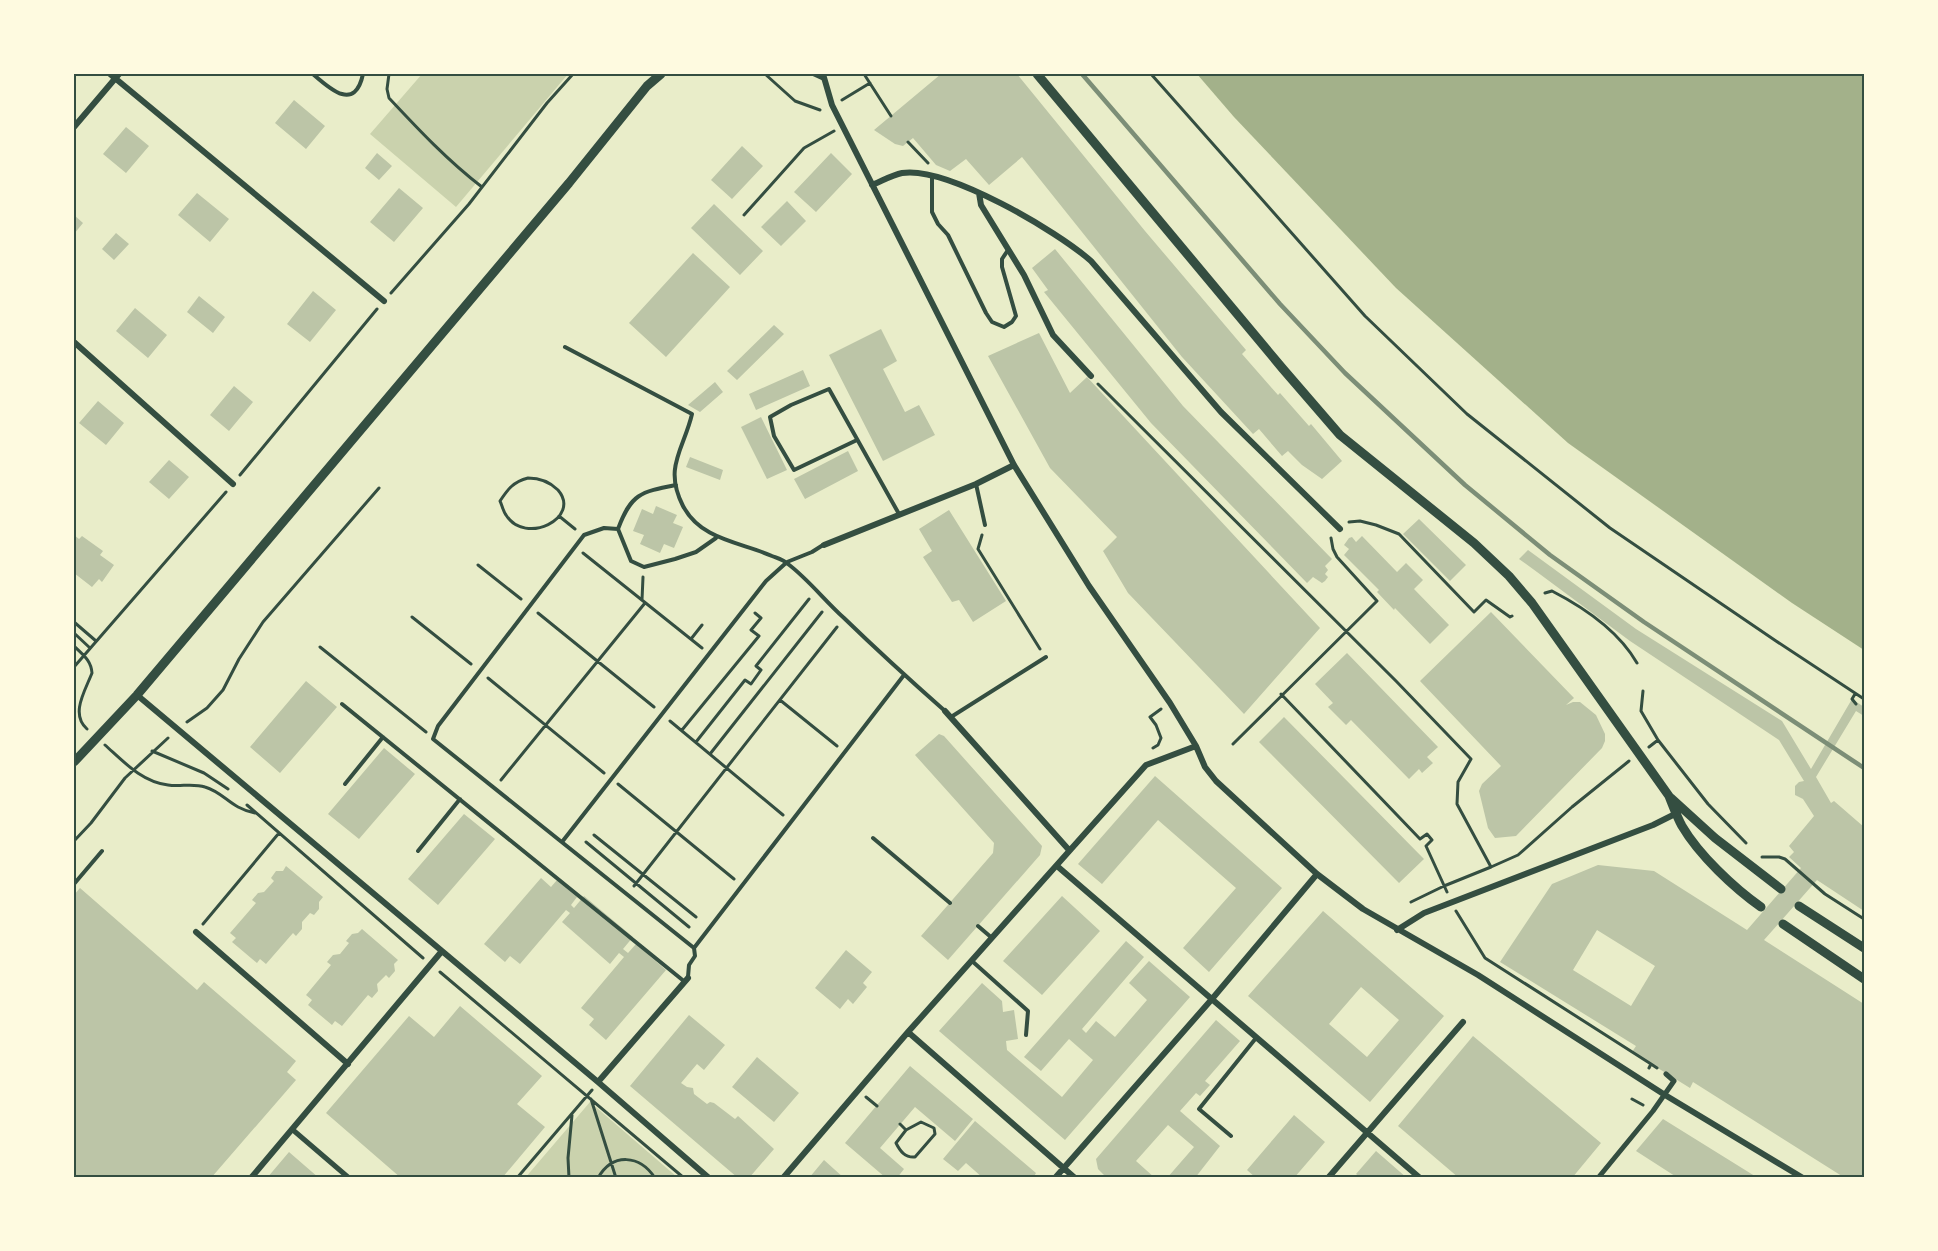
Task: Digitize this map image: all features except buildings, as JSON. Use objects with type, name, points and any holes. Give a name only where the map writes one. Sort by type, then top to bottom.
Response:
[{"type":"street","points":[[647,87],[651,74]]},
{"type":"street","points":[[74,762],[137,695],[569,183],[647,87],[661,74]]},
{"type":"street","points":[[1037,74],[1282,369],[1340,435],[1474,543],[1509,576],[1532,603],[1669,796],[1683,828],[1707,858],[1747,898],[1761,908]]},
{"type":"street","points":[[74,127],[115,75],[384,301]]},
{"type":"street","points":[[823,76],[832,105],[1014,465],[1089,586],[1170,703],[1196,746],[1205,767],[1216,781],[1317,874],[1363,909],[1478,975],[1665,1095],[1803,1178]]},
{"type":"street","points":[[872,185],[903,173],[941,177],[979,193],[1061,237],[1091,261],[1221,412],[1340,529]]},
{"type":"street","points":[[979,193],[981,205],[1024,275],[1053,335],[1090,376]]},
{"type":"street","points":[[74,342],[233,484]]},
{"type":"street","points":[[824,544],[976,484],[1014,465]]},
{"type":"street","points":[[137,695],[709,1178]]},
{"type":"street","points":[[945,711],[1070,850]]},
{"type":"street","points":[[783,1178],[908,1032],[1146,765],[1196,746]]},
{"type":"street","points":[[1669,796],[1749,866],[1781,889]]},
{"type":"street","points":[[1397,930],[1424,913],[1653,825],[1676,813],[1690,814]]},
{"type":"street","points":[[1057,866],[1419,1178]]},
{"type":"street","points":[[1056,1178],[1317,874]]},
{"type":"street","points":[[1799,906],[1864,948]]},
{"type":"street","points":[[1783,924],[1864,979]]},
{"type":"street","points":[[196,932],[348,1064]]},
{"type":"street","points":[[251,1178],[442,951]]},
{"type":"street","points":[[598,1082],[686,980]]},
{"type":"street","points":[[1328,1178],[1463,1022]]},
{"type":"street","points":[[908,1032],[1075,1178]]},
{"type":"street","points":[[1598,1178],[1665,1095],[1674,1081],[1666,1074]]},
{"type":"street","points":[[293,1130],[349,1178]]},
{"type":"lane","points":[[313,74],[343,96],[356,89],[363,74]]},
{"type":"lane","points":[[813,74],[823,76]]},
{"type":"lane","points":[[932,176],[932,212],[938,224],[948,235],[986,313],[992,322],[1004,327],[1009,325],[1016,316],[1002,267],[1002,259],[1008,250]]},
{"type":"lane","points":[[565,347],[692,414],[674,469],[676,485],[683,506],[699,526],[717,538],[787,562],[904,675],[945,711]]},
{"type":"lane","points":[[857,440],[794,470],[774,436],[770,417],[791,405],[829,389],[899,514]]},
{"type":"lane","points":[[976,484],[985,525]]},
{"type":"lane","points":[[676,485],[648,492],[631,501],[618,529],[631,561],[644,567],[675,560],[696,552],[717,538]]},
{"type":"lane","points":[[342,704],[686,980],[689,965],[695,956],[694,948],[434,739],[438,726],[584,535],[604,528],[618,529]]},
{"type":"lane","points":[[562,842],[766,581],[787,562],[813,552],[824,544]]},
{"type":"lane","points":[[950,717],[1046,657]]},
{"type":"lane","points":[[694,948],[904,675]]},
{"type":"lane","points":[[345,784],[383,737]]},
{"type":"lane","points":[[418,851],[460,799]]},
{"type":"lane","points":[[873,838],[950,903]]},
{"type":"lane","points":[[74,884],[102,851]]},
{"type":"lane","points":[[978,926],[992,938]]},
{"type":"lane","points":[[971,961],[1028,1011],[1026,1035]]},
{"type":"lane","points":[[1231,1136],[1199,1109],[1256,1038]]},
{"type":"path","points":[[389,74],[387,89],[389,98],[439,150],[482,187]]},
{"type":"path","points":[[74,667],[233,484],[384,301],[469,204],[573,74]]},
{"type":"path","points":[[864,74],[891,116]]},
{"type":"path","points":[[1151,74],[1365,316],[1467,414],[1610,528],[1864,699]]},
{"type":"path","points":[[744,215],[804,148],[843,126]]},
{"type":"path","points":[[908,142],[941,177]]},
{"type":"path","points":[[1090,376],[1471,759],[1458,782],[1457,804],[1491,867]]},
{"type":"path","points":[[528,478],[540,478],[556,489],[563,498],[564,506],[558,516],[546,527],[525,528],[514,523],[506,515],[500,501],[509,488],[517,482],[528,478]]},
{"type":"path","points":[[74,841],[126,778],[152,751],[207,708],[223,690],[239,659],[263,622],[379,488]]},
{"type":"path","points":[[558,516],[584,535]]},
{"type":"path","points":[[1233,744],[1377,601],[1337,557],[1331,538],[1349,522],[1360,521],[1399,534],[1474,612],[1486,600],[1510,617],[1512,616]]},
{"type":"path","points":[[985,525],[978,549],[1046,657]]},
{"type":"path","points":[[574,547],[709,654]]},
{"type":"path","points":[[478,565],[792,822]]},
{"type":"path","points":[[494,789],[644,602],[644,567]]},
{"type":"path","points":[[696,742],[745,680],[751,684],[762,670],[756,666],[816,591]]},
{"type":"path","points":[[1545,593],[1552,591],[1568,600],[1614,633],[1637,663]]},
{"type":"path","points":[[710,754],[829,604]]},
{"type":"path","points":[[682,730],[759,636],[751,630],[761,618],[747,606]]},
{"type":"path","points":[[412,617],[743,886]]},
{"type":"path","points":[[627,895],[844,618]]},
{"type":"path","points":[[74,622],[96,641]]},
{"type":"path","points":[[691,639],[702,625]]},
{"type":"path","points":[[74,633],[90,648]]},
{"type":"path","points":[[74,646],[90,660],[92,674],[78,716],[83,726],[91,733]]},
{"type":"path","points":[[320,647],[434,739]]},
{"type":"path","points":[[1643,690],[1641,711],[1658,740],[1708,804],[1753,849]]},
{"type":"path","points":[[1856,693],[1852,699],[1856,704]]},
{"type":"path","points":[[1281,694],[1420,839],[1427,834],[1432,840],[1426,846],[1452,904],[1485,958],[1651,1064]]},
{"type":"path","points":[[780,700],[846,753]]},
{"type":"path","points":[[98,740],[143,777],[159,784],[206,788],[241,811],[256,814]]},
{"type":"path","points":[[152,751],[204,773],[229,790]]},
{"type":"path","points":[[1411,902],[1518,855],[1572,807],[1635,757]]},
{"type":"path","points":[[246,805],[684,1178]]},
{"type":"path","points":[[196,932],[279,833]]},
{"type":"path","points":[[594,835],[696,917]]},
{"type":"path","points":[[586,842],[689,927]]},
{"type":"path","points":[[1761,857],[1779,857],[1815,886],[1864,919]]},
{"type":"path","points":[[518,1177],[589,1096],[598,1082]]},
{"type":"path","points":[[589,1096],[616,1178]]},
{"type":"path","points":[[569,1178],[568,1158],[572,1113]]},
{"type":"path","points":[[921,1122],[934,1128],[935,1134],[915,1157],[909,1157],[900,1151],[896,1143],[906,1130],[921,1122]]},
{"type":"path","points":[[900,1124],[906,1130]]},
{"type":"path","points":[[598,1178],[605,1167],[623,1160],[642,1163],[655,1178]]},
{"type":"path","points":[[518,1177],[529,1178]]},
{"type":"shaded area","points":[[422,74],[568,74],[456,207],[370,134]]},
{"type":"shaded area","points":[[1197,74],[1864,74],[1864,650],[1792,603],[1568,443],[1396,288],[1234,117]]},
{"type":"shaded area","points":[[590,1102],[677,1177],[525,1178]]},
{"type":"railway","points":[[1082,74],[1280,304],[1345,373],[1465,485],[1550,555],[1644,622],[1864,768]]}]
